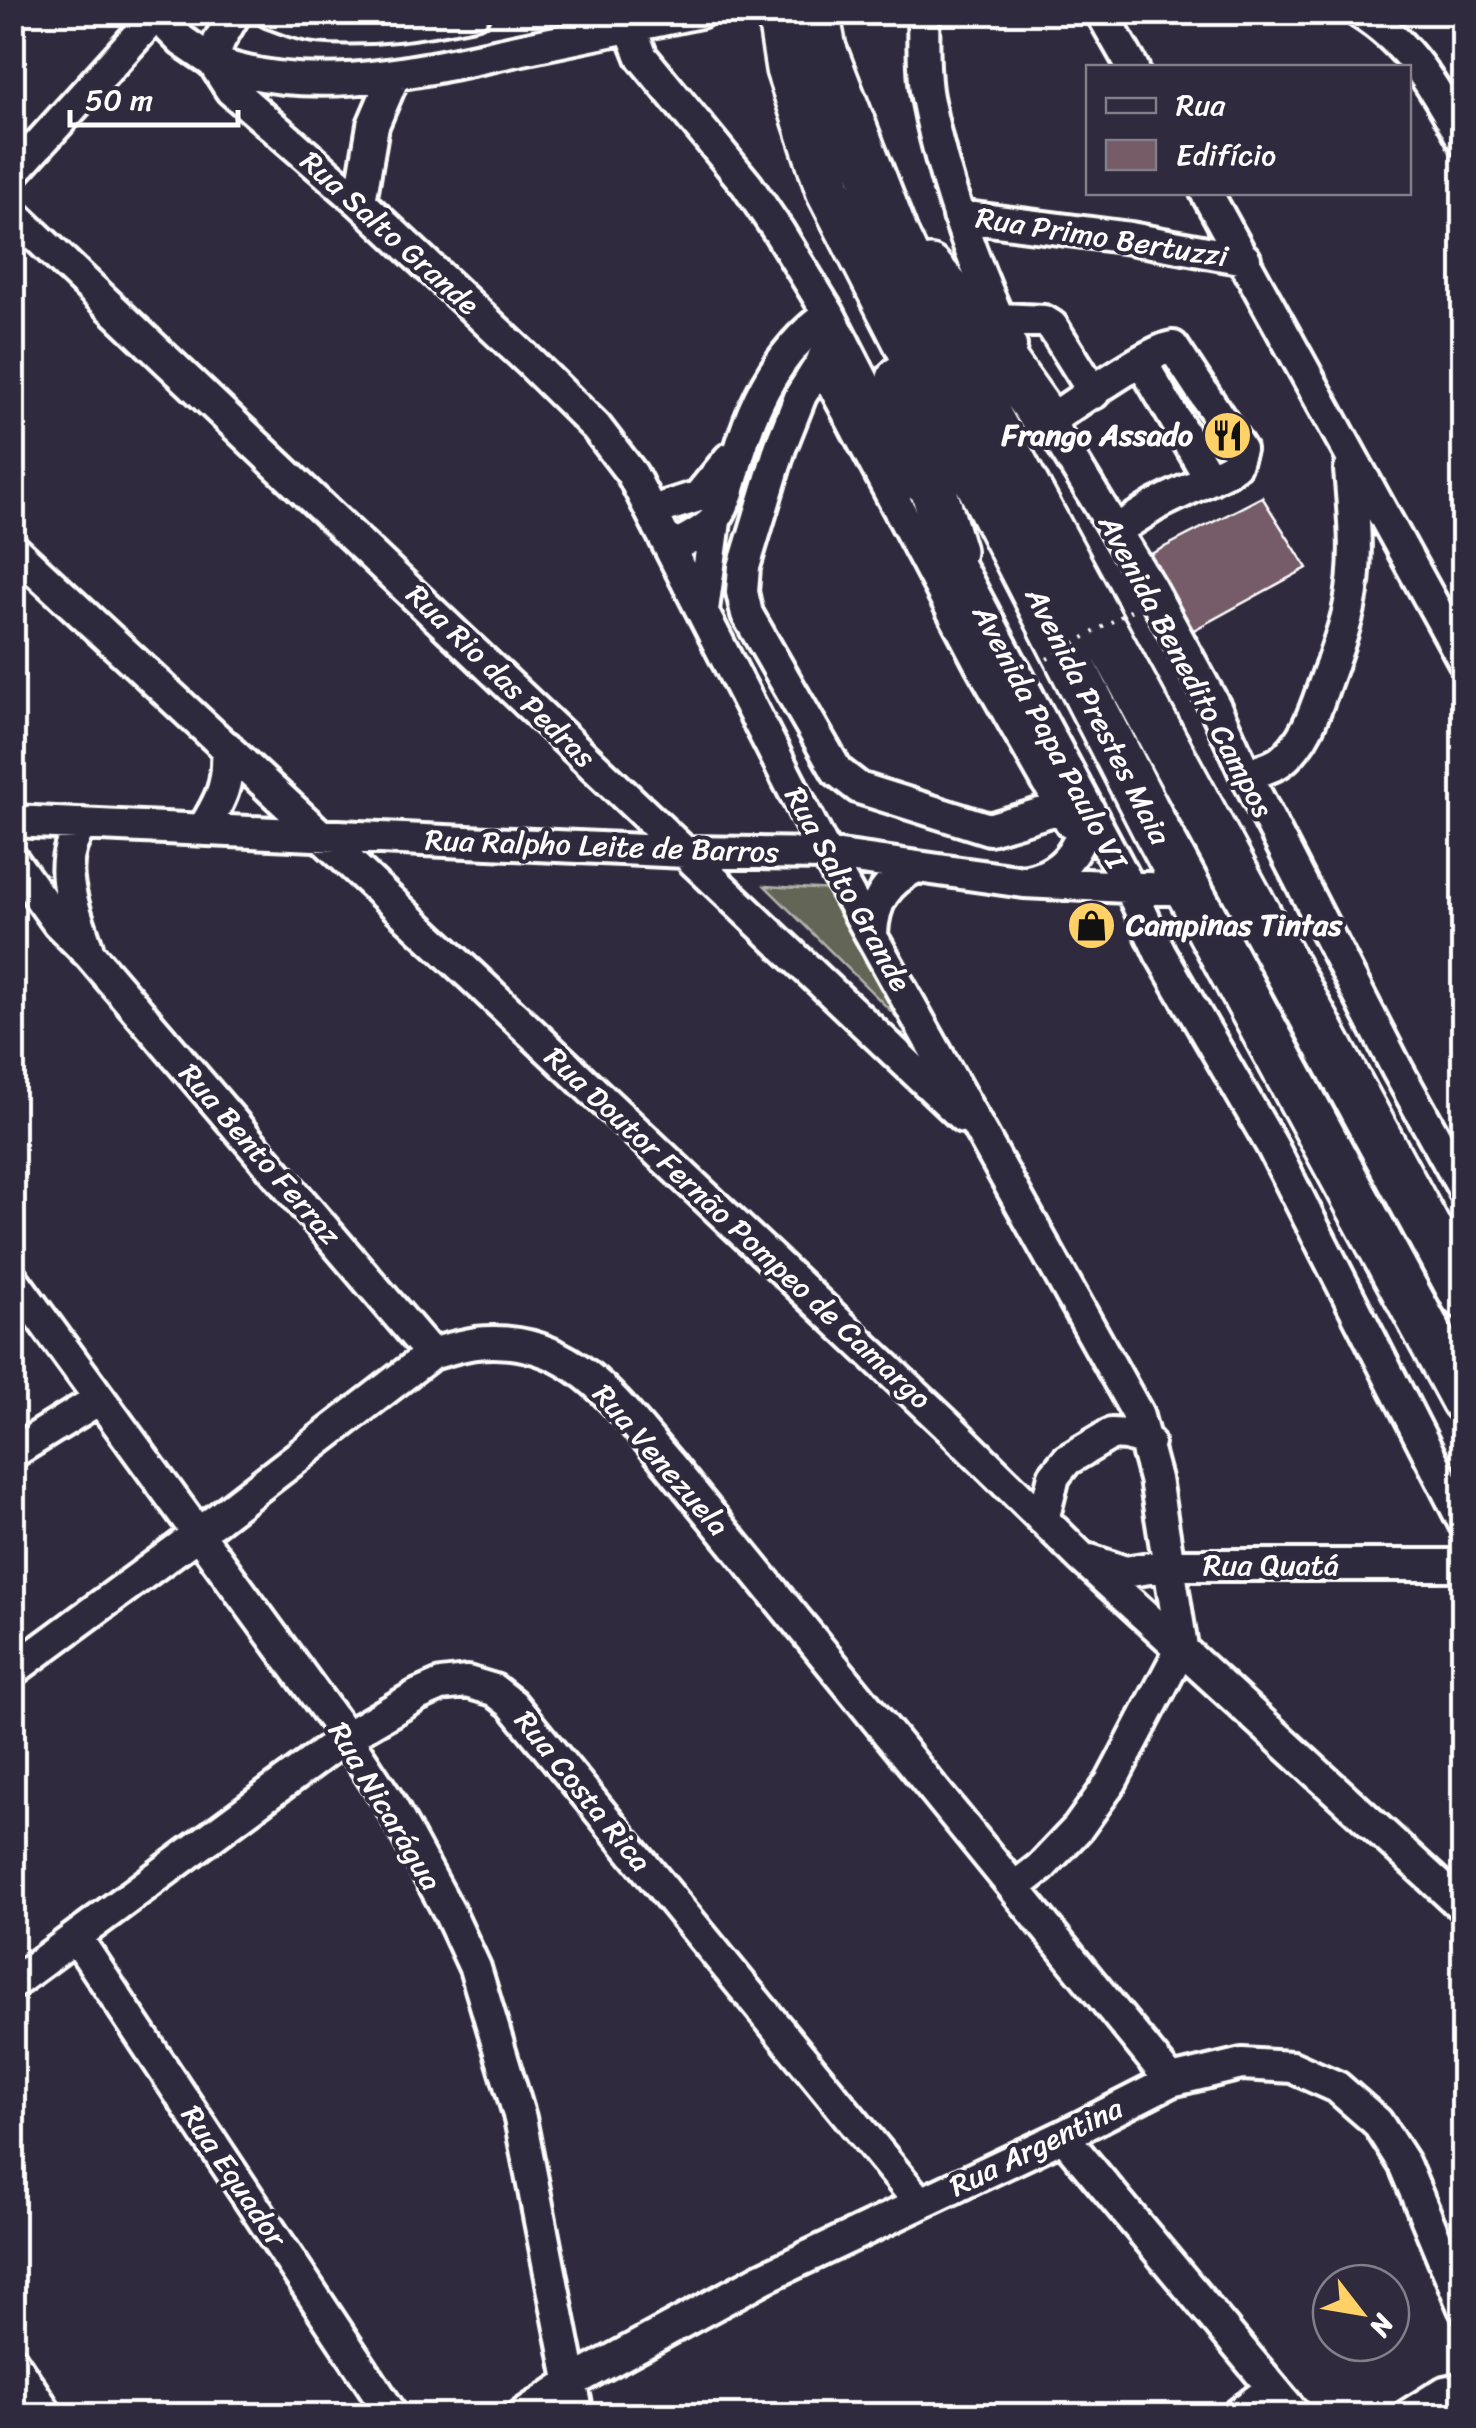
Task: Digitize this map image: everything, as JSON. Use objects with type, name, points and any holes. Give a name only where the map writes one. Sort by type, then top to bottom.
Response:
[{"type":"highway","name":"Avenida Prestes Maia","points":[[780,12],[810,43],[869,164],[928,305],[1464,1296]]},
{"type":"highway","name":"Avenida Prestes Maia","points":[[810,43],[829,190],[1189,890],[1464,1400]]},
{"type":"highway","points":[[869,164],[932,272],[984,333],[1047,422]]},
{"type":"highway","points":[[829,190],[882,323],[952,551]]},
{"type":"street","points":[[236,12],[219,41],[213,62],[247,75],[280,80],[394,76],[632,20],[700,12]]},
{"type":"street","points":[[270,12],[312,26],[358,27],[404,26],[474,12]]},
{"type":"street","name":"Avenida Benedito Campos","points":[[922,12],[926,95],[980,282],[1047,422],[1206,689],[1397,1069],[1464,1190]]},
{"type":"street","points":[[1101,12],[1131,65]]},
{"type":"street","points":[[1360,12],[1402,45],[1433,85],[1464,141]]},
{"type":"street","points":[[12,174],[154,14]]},
{"type":"street","name":"Rua Salto Grande","points":[[154,14],[213,62],[232,90],[360,202],[596,428],[632,474],[826,854],[1137,1413],[1148,1442],[1182,1647]]},
{"type":"street","name":"Avenida Papa Paulo VI","points":[[632,20],[642,57],[747,185],[780,232],[830,336],[952,551],[1070,801],[1130,888],[1160,953],[1272,1146],[1464,1523]]},
{"type":"street","points":[[360,202],[373,125],[394,76]]},
{"type":"street","points":[[1208,195],[1464,662]]},
{"type":"street","name":"Rua Rio das Pedras","points":[[12,213],[988,1140]]},
{"type":"street","name":"Rua Primo Bertuzzi","points":[[958,216],[1130,238],[1245,259]]},
{"type":"street","points":[[998,318],[1035,320],[1052,326],[1094,393]]},
{"type":"street","points":[[703,610],[715,521],[742,440],[765,387],[803,332],[830,336]]},
{"type":"street","points":[[830,336],[780,448],[744,567],[742,592],[747,614],[837,771],[859,788],[989,829],[1070,801]]},
{"type":"street","points":[[830,336],[835,388],[980,663],[1070,801],[1084,810],[1082,836],[1069,859],[1056,870],[1024,882]]},
{"type":"street","points":[[1047,422],[1142,361],[1210,479],[1156,505],[1115,532]]},
{"type":"street","points":[[652,512],[699,496],[742,440]]},
{"type":"street","points":[[1246,774],[1279,763],[1295,747],[1312,720],[1344,628],[1356,536],[1349,458]]},
{"type":"street","points":[[672,548],[715,521]]},
{"type":"street","name":"Rua Doutor Fernão Pompeo de Camargo","points":[[12,548],[228,747],[1082,1558],[1464,1908]]},
{"type":"street","points":[[203,829],[228,778],[228,747]]},
{"type":"street","points":[[798,798],[852,840],[882,856],[916,867]]},
{"type":"street","name":"Rua Ralpho Leite de Barros","points":[[12,821],[686,852],[826,854],[1024,882],[1189,890]]},
{"type":"street","name":"Rua Bento Ferraz","points":[[83,824],[72,837],[66,865],[68,887],[90,954]]},
{"type":"street","name":"Rua Bento Ferraz","points":[[12,859],[58,923],[90,954],[431,1354]]},
{"type":"street","points":[[872,936],[872,918],[887,887],[916,867]]},
{"type":"street","name":"Rua Nicarágua","points":[[12,1278],[346,1737],[389,1802],[449,1912],[474,1968],[520,2118],[578,2416]]},
{"type":"street","name":"Rua Venezuela","points":[[12,1672],[431,1354],[476,1344],[540,1347],[570,1362],[604,1389],[669,1464],[1171,2081]]},
{"type":"street","points":[[12,1453],[98,1399]]},
{"type":"street","points":[[1043,1520],[1054,1476],[1067,1460],[1111,1434],[1128,1434],[1148,1442]]},
{"type":"street","name":"Rua Quatá","points":[[1082,1558],[1125,1572],[1168,1565],[1464,1565]]},
{"type":"street","points":[[1014,1888],[1078,1828],[1110,1782],[1182,1647]]},
{"type":"street","name":"Rua Costa Rica","points":[[12,1984],[346,1737],[441,1685],[468,1682],[503,1697],[920,2203]]},
{"type":"street","name":"Rua Equador","points":[[76,1937],[392,2416]]},
{"type":"street","name":"Rua Argentina","points":[[521,2416],[572,2382],[763,2278],[1171,2081],[1242,2064],[1292,2067],[1336,2087],[1376,2122],[1404,2164],[1464,2308]]},
{"type":"street","points":[[1063,2136],[1296,2416]]},
{"type":"street","points":[[12,2361],[48,2416]]},
{"type":"street","points":[[1236,2416],[1272,2388]]},
{"type":"street","points":[[1406,2416],[1445,2392],[1464,2388]]},
{"type":"path","points":[[1047,659],[1139,606]]},
{"type":"green space","points":[[765,886],[833,890],[919,1039]]},
{"type":"building","points":[[1262,497],[1307,568],[1190,632],[1149,555]]},
{"type":"place","name":"Frango Assado","points":[[1228,435]]},
{"type":"place","name":"Campinas Tintas","points":[[1091,925]]}]
